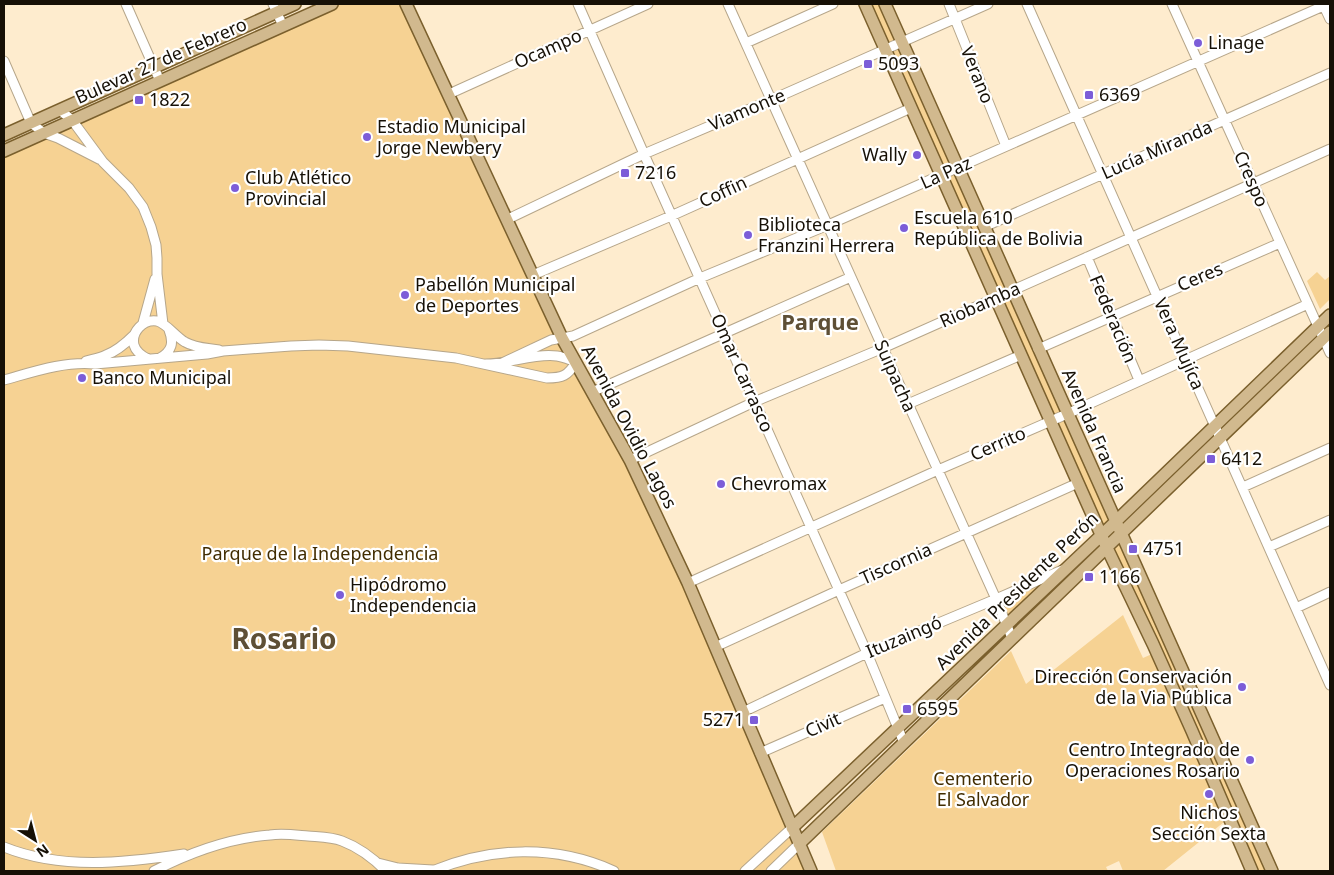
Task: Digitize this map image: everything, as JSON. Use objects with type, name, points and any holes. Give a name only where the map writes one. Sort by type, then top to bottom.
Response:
[{"type":"main road","name":"Bulevar 27 de Febrero","points":[[4,136],[154,68],[275,8],[295,4]]},
{"type":"main road","name":"Bulevar 27 de Febrero","points":[[4,151],[332,4]]},
{"type":"main road","name":"Avenida Ovidio Lagos","points":[[406,4],[562,338],[630,460],[688,583],[811,871]]},
{"type":"main road","name":"Avenida Francia","points":[[865,4],[1106,548],[1192,731],[1252,871]]},
{"type":"main road","name":"Avenida Francia","points":[[884,4],[1272,871]]},
{"type":"main road","name":"Avenida Presidente Perón","points":[[792,828],[1101,536],[1330,315]]},
{"type":"main road","name":"Avenida Presidente Perón","points":[[799,844],[1327,335]]},
{"type":"main road","points":[[1135,607],[1143,609],[1149,606],[1151,601]]},
{"type":"main road","points":[[1192,731],[1208,728]]},
{"type":"street","points":[[126,4],[160,81]]},
{"type":"street","name":"Omar Carrasco","points":[[578,4],[867,653],[904,743]]},
{"type":"street","name":"Ocampo","points":[[448,94],[648,4]]},
{"type":"street","name":"Suipacha","points":[[728,4],[1012,638]]},
{"type":"street","points":[[746,43],[834,4]]},
{"type":"street","name":"Verano","points":[[949,4],[1006,146]]},
{"type":"street","name":"Viamonte","points":[[508,219],[644,154],[988,4]]},
{"type":"street","name":"Vera Mujíca","points":[[1027,4],[1296,608],[1327,670],[1330,685]]},
{"type":"street","name":"Crespo","points":[[1172,4],[1318,326],[1327,335],[1330,354]]},
{"type":"street","points":[[1325,4],[1330,19]]},
{"type":"street","name":"La Paz","points":[[500,364],[551,340],[573,336],[700,278],[828,225],[1325,4]]},
{"type":"street","points":[[275,8],[283,26]]},
{"type":"street","points":[[4,61],[31,123],[44,133],[58,138],[103,162]]},
{"type":"street","name":"Lucía Miranda","points":[[984,227],[1330,73]]},
{"type":"street","name":"Coffin","points":[[533,275],[671,216],[911,108]]},
{"type":"street","points":[[61,111],[72,120],[103,162],[129,188],[143,207],[156,244],[157,274],[166,327],[172,339],[171,348],[160,358]]},
{"type":"street","name":"Riobamba","points":[[630,460],[754,402],[883,348],[1330,149]]},
{"type":"street","name":"Ceres","points":[[1038,348],[1280,243]]},
{"type":"street","name":"Federación","points":[[1087,257],[1139,380]]},
{"type":"street","points":[[143,324],[157,274]]},
{"type":"street","points":[[592,392],[851,277]]},
{"type":"street","name":"Cerrito","points":[[688,583],[1308,304]]},
{"type":"street","points":[[4,380],[106,355],[117,350],[134,335],[138,328],[150,321],[157,321],[187,343],[223,351]]},
{"type":"street","points":[[134,335],[134,345],[139,354],[148,359]]},
{"type":"street","points":[[83,362],[95,364],[223,351],[319,345],[348,346],[456,358],[546,378],[557,378],[567,374],[576,362],[566,358],[550,356],[500,364],[486,364]]},
{"type":"street","points":[[908,404],[1021,356]]},
{"type":"street","points":[[1243,487],[1330,448]]},
{"type":"street","name":"Tiscornia","points":[[715,647],[1078,483]]},
{"type":"street","points":[[1269,547],[1330,520]]},
{"type":"street","name":"Ituzaingó","points":[[742,712],[867,653],[1068,567]]},
{"type":"street","points":[[1296,608],[1330,592]]},
{"type":"street","name":"Civit","points":[[760,753],[885,698]]},
{"type":"street","points":[[746,871],[792,828]]},
{"type":"street","points":[[154,871],[199,852],[240,840],[271,834],[342,841],[369,856],[386,871]]},
{"type":"street","points":[[771,871],[799,844]]},
{"type":"street","points":[[4,847],[21,854],[95,863],[152,859],[199,852]]},
{"type":"street","points":[[378,863],[398,868],[432,871],[474,858],[501,852],[521,851],[558,854],[594,862],[614,871]]},
{"type":"green space","name":"Parque de la Independencia","points":[[332,4],[406,4],[508,219],[630,460],[811,871],[4,871],[4,151]]},
{"type":"green space","points":[[865,4],[885,4],[1272,871],[1252,871]]},
{"type":"green space","points":[[1317,272],[1325,280],[1330,276],[1330,299],[1320,309],[1307,281]]},
{"type":"green space","points":[[1042,581],[1044,583],[1008,618],[1001,600]]},
{"type":"green space","name":"Cementerio El Salvador","points":[[1123,615],[1143,658],[1152,654],[1224,822],[1163,871],[1123,871],[1119,861],[1106,867],[1108,871],[836,871],[822,832],[1011,651],[1026,684],[1042,671],[1046,676]]},
{"type":"place","name":"Linage","points":[[1198,43]]},
{"type":"place","name":"5093","points":[[868,64]]},
{"type":"place","name":"6369","points":[[1089,95]]},
{"type":"place","name":"1822","points":[[139,100]]},
{"type":"place","name":"Estadio Municipal Jorge Newbery","points":[[367,137]]},
{"type":"place","name":"Wally","points":[[917,155]]},
{"type":"place","name":"7216","points":[[625,173]]},
{"type":"place","name":"Club Atlético Provincial","points":[[235,188]]},
{"type":"place","name":"Escuela 610 República de Bolivia","points":[[904,228]]},
{"type":"place","name":"Biblioteca Franzini Herrera","points":[[748,235]]},
{"type":"place","name":"Pabellón Municipal de Deportes","points":[[405,295]]},
{"type":"place","name":"Banco Municipal","points":[[82,378]]},
{"type":"place","name":"6412","points":[[1211,459]]},
{"type":"place","name":"Chevromax","points":[[721,484]]},
{"type":"place","name":"4751","points":[[1133,549]]},
{"type":"place","name":"1166","points":[[1089,577]]},
{"type":"place","name":"Hipódromo Independencia","points":[[340,595]]},
{"type":"place","name":"Dirección Conservación de la Via Pública","points":[[1242,687]]},
{"type":"place","name":"6595","points":[[907,709]]},
{"type":"place","name":"5271","points":[[754,720]]},
{"type":"place","name":"Centro Integrado de Operaciones Rosario","points":[[1250,760]]},
{"type":"place","name":"Nichos Sección Sexta","points":[[1209,794]]},
{"type":"district","name":"Parque","points":[[820,322]]},
{"type":"district","name":"Rosario","points":[[284,639]]}]
